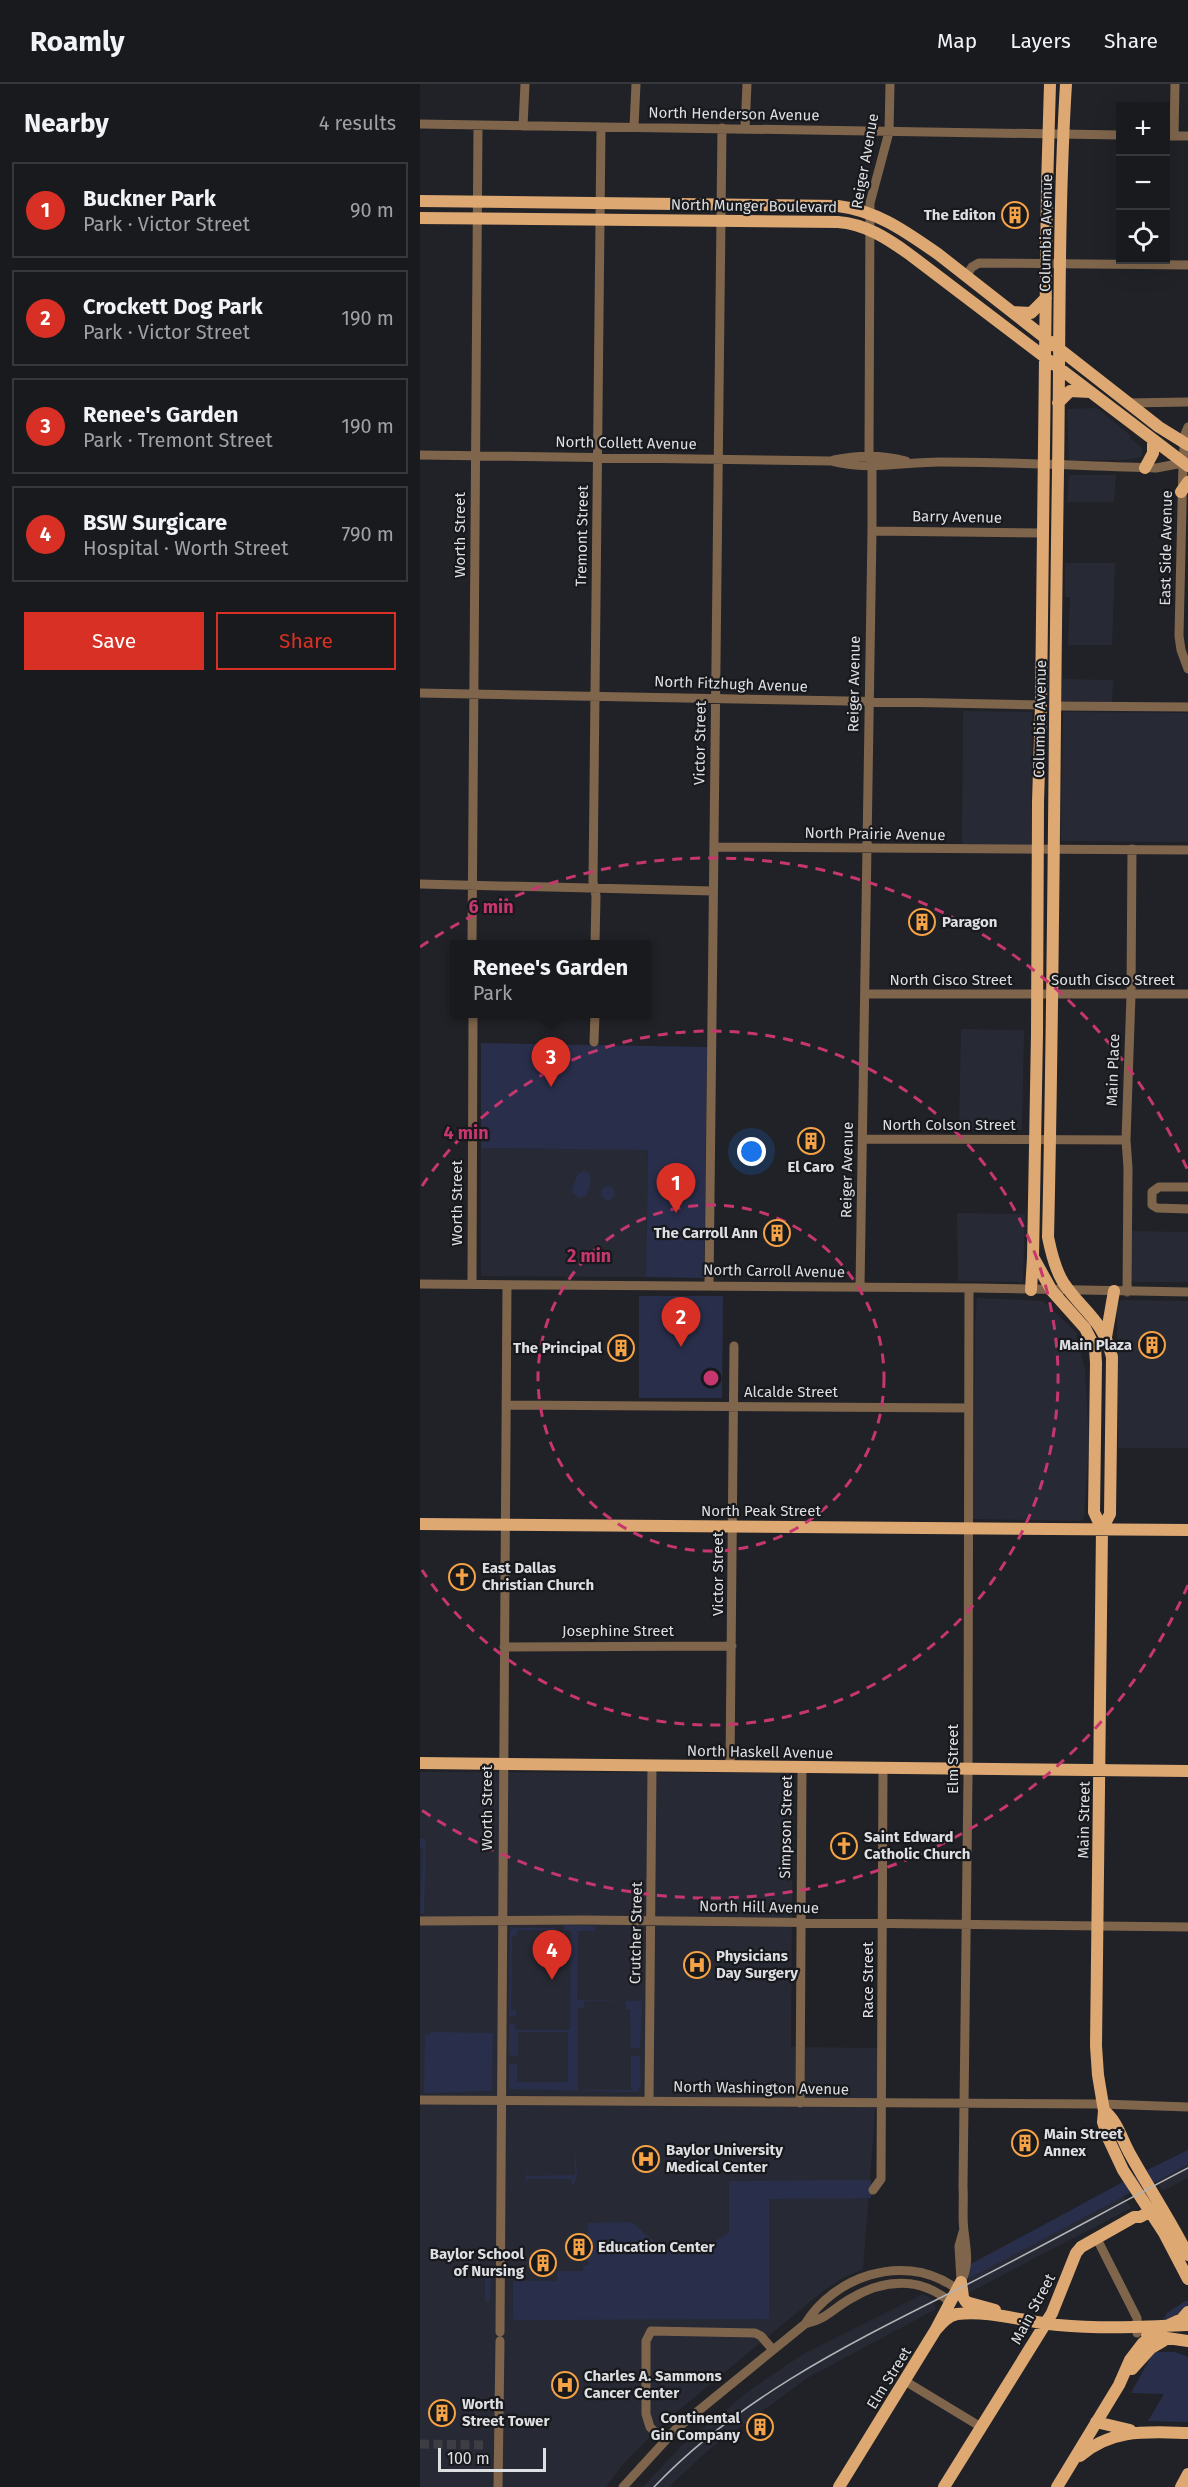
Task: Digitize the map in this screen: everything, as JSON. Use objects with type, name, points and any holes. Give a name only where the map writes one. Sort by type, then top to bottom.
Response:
[{"type":"main road","name":"Columbia Avenue","points":[[1031,1290],[1038,995],[1037,850],[1050,84]]},
{"type":"main road","name":"Columbia Avenue","points":[[1066,84],[1060,265],[1053,995],[1048,1237],[1057,1268],[1070,1291],[1094,1317],[1106,1337]]},
{"type":"main road","name":"North Munger Boulevard","points":[[420,201],[838,206],[870,212],[900,227],[1127,403],[1186,445]]},
{"type":"main road","name":"North Munger Boulevard","points":[[420,218],[850,223],[871,230],[909,254],[1132,423]]},
{"type":"main road","points":[[1011,312],[1031,313],[1046,298]]},
{"type":"main road","points":[[1058,403],[1070,391],[1083,390],[1094,393]]},
{"type":"main road","points":[[1132,423],[1186,464]]},
{"type":"main road","points":[[1132,423],[1142,424],[1167,440],[1186,445]]},
{"type":"main road","points":[[1145,468],[1153,453],[1153,440]]},
{"type":"main road","points":[[1042,604],[1056,605]]},
{"type":"main road","points":[[1041,705],[1055,706]]},
{"type":"main road","points":[[1033,1257],[1052,1291]]},
{"type":"main road","name":"Main Street","points":[[1052,1291],[1077,1317],[1095,1348],[1094,1512],[1102,1529],[1096,2046],[1103,2122],[1109,2140],[1133,2186],[1155,2208]]},
{"type":"main road","points":[[1106,1337],[1114,1291]]},
{"type":"main road","name":"Main Street","points":[[1102,1529],[1110,1514],[1112,1357],[1106,1337]]},
{"type":"main road","points":[[1096,1388],[1112,1388]]},
{"type":"main road","name":"North Peak Street","points":[[420,1524],[1188,1530]]},
{"type":"main road","name":"North Haskell Avenue","points":[[420,1762],[1188,1772]]},
{"type":"main road","name":"Main Street","points":[[1103,2108],[1112,2117],[1155,2208]]},
{"type":"main road","points":[[1133,2186],[1138,2205],[1134,2217]]},
{"type":"main road","points":[[1155,2208],[1188,2254]]},
{"type":"main road","points":[[1155,2208],[1188,2279]]},
{"type":"main road","name":"Main Street","points":[[944,2487],[1045,2323],[1061,2294],[1076,2253],[1096,2237],[1134,2217],[1144,2216],[1155,2208]]},
{"type":"main road","points":[[956,2283],[968,2304],[1009,2313],[1019,2318]]},
{"type":"main road","name":"Elm Street","points":[[839,2487],[935,2331],[950,2302],[956,2283]]},
{"type":"main road","points":[[1166,2326],[1182,2319],[1188,2312]]},
{"type":"main road","points":[[935,2331],[954,2315],[1019,2318],[1045,2323],[1137,2330],[1188,2325]]},
{"type":"main road","points":[[1137,2330],[1153,2337],[1188,2341]]},
{"type":"main road","points":[[1057,2487],[1119,2385],[1138,2348],[1153,2337]]},
{"type":"main road","points":[[1167,2339],[1188,2349]]},
{"type":"main road","points":[[1119,2385],[1150,2348],[1167,2339]]},
{"type":"main road","points":[[1096,2422],[1137,2432]]},
{"type":"main road","points":[[1070,2465],[1097,2442],[1120,2434],[1188,2433]]},
{"type":"main road","points":[[1181,2487],[1188,2474]]},
{"type":"street","points":[[523,126],[525,84]]},
{"type":"street","points":[[634,127],[636,84]]},
{"type":"street","points":[[745,129],[747,84]]},
{"type":"street","name":"Reiger Avenue","points":[[860,1287],[872,531],[870,212],[872,194],[889,132],[890,84]]},
{"type":"street","points":[[1175,84],[1170,136],[1188,136]]},
{"type":"street","name":"North Henderson Avenue","points":[[420,124],[1116,135]]},
{"type":"street","name":"Worth Street","points":[[472,940],[478,125]]},
{"type":"street","name":"Tremont Street","points":[[595,940],[601,127]]},
{"type":"street","name":"Victor Street","points":[[709,1286],[722,128]]},
{"type":"street","points":[[966,276],[972,267],[979,263],[1188,265]]},
{"type":"street","points":[[1127,403],[1188,402]]},
{"type":"street","name":"East Side Avenue","points":[[1188,427],[1179,636],[1188,669]]},
{"type":"street","name":"North Collett Avenue","points":[[420,455],[831,461],[847,457],[870,461],[893,458],[908,462],[1145,468],[1186,464]]},
{"type":"street","name":"Barry Avenue","points":[[872,531],[1043,533]]},
{"type":"street","name":"North Fitzhugh Avenue","points":[[420,693],[1041,705]]},
{"type":"street","points":[[1055,706],[1188,707]]},
{"type":"street","name":"North Prairie Avenue","points":[[714,847],[1188,850]]},
{"type":"street","name":"Main Place","points":[[1127,1292],[1128,1168],[1126,1140],[1131,995],[1132,849]]},
{"type":"street","points":[[420,884],[713,891]]},
{"type":"street","name":"North Cisco Street","points":[[865,994],[1038,995]]},
{"type":"street","name":"South Cisco Street","points":[[1038,995],[1188,994]]},
{"type":"street","name":"Worth Street","points":[[472,1018],[472,1284]]},
{"type":"street","points":[[594,1042],[595,1018]]},
{"type":"street","name":"North Colson Street","points":[[863,1139],[1126,1140]]},
{"type":"street","points":[[1188,1187],[1159,1186],[1152,1192],[1152,1205],[1157,1208],[1188,1209]]},
{"type":"street","name":"North Carroll Avenue","points":[[420,1284],[1188,1292]]},
{"type":"street","name":"Worth Street","points":[[498,2487],[507,1285]]},
{"type":"street","name":"Elm Street","points":[[956,2283],[964,2230],[969,1288]]},
{"type":"street","name":"Victor Street","points":[[730,1766],[734,1346]]},
{"type":"street","name":"Alcalde Street","points":[[506,1405],[968,1408]]},
{"type":"street","name":"Josephine Street","points":[[504,1647],[732,1646]]},
{"type":"street","name":"Crutcher Street","points":[[649,2101],[652,1766]]},
{"type":"street","name":"Simpson Street","points":[[800,2103],[802,1768]]},
{"type":"street","name":"Race Street","points":[[873,2190],[881,2179],[883,1768]]},
{"type":"street","name":"North Hill Avenue","points":[[420,1921],[1188,1927]]},
{"type":"street","name":"North Washington Avenue","points":[[420,2100],[1188,2107]]},
{"type":"street","points":[[1096,2237],[1137,2318],[1137,2330]]},
{"type":"street","points":[[623,2487],[664,2441],[805,2324],[814,2309],[835,2292],[857,2279],[875,2273],[900,2270],[956,2283]]},
{"type":"street","points":[[915,2283],[922,2280],[956,2283]]},
{"type":"street","points":[[805,2324],[822,2319],[850,2298],[870,2289],[896,2282],[915,2283],[950,2302]]},
{"type":"street","points":[[664,2441],[650,2427],[646,2414],[646,2341],[648,2333],[656,2330],[755,2333],[761,2336],[773,2350]]},
{"type":"street","points":[[904,2381],[981,2427]]},
{"type":"street","points":[[487,2445],[498,2445]]},
{"type":"shaded area","points":[[1097,408],[1131,436],[1130,438],[1142,448],[1142,457],[1124,460],[1069,460],[1067,409]]},
{"type":"shaded area","points":[[1069,475],[1116,475],[1114,502],[1067,502]]},
{"type":"shaded area","points":[[1065,563],[1115,563],[1112,645],[1068,645],[1070,597],[1065,597]]},
{"type":"shaded area","points":[[1062,679],[1113,680],[1112,702],[1061,701]]},
{"type":"shaded area","points":[[963,711],[1032,712],[1031,845],[962,844]]},
{"type":"shaded area","points":[[1063,712],[1188,713],[1188,842],[1061,841]]},
{"type":"shaded area","points":[[961,1029],[1024,1030],[1022,1130],[959,1129]]},
{"type":"shaded area","points":[[481,1043],[707,1047],[704,1278],[646,1277],[648,1150],[481,1148]]},
{"type":"shaded area","points":[[481,1148],[648,1149],[646,1277],[481,1276]]},
{"type":"shaded area","points":[[584,1171],[589,1173],[591,1180],[587,1195],[580,1198],[573,1194],[572,1189],[578,1174]]},
{"type":"shaded area","points":[[608,1186],[613,1188],[615,1193],[613,1198],[608,1200],[603,1198],[601,1193],[603,1188]]},
{"type":"shaded area","points":[[957,1213],[1025,1214],[1023,1282],[958,1281]]},
{"type":"shaded area","points":[[1130,1231],[1188,1232],[1188,1282],[1131,1282]]},
{"type":"shaded area","points":[[639,1296],[723,1296],[722,1398],[639,1398]]},
{"type":"shaded area","points":[[977,1298],[1043,1301],[1076,1332],[1085,1370],[1089,1442],[1084,1518],[1080,1521],[973,1519]]},
{"type":"shaded area","points":[[1121,1300],[1188,1301],[1188,1448],[1118,1448],[1117,1306]]},
{"type":"shaded area","name":"Baylor University Medical Center","points":[[420,1772],[793,1773],[791,2047],[880,2048],[863,2269],[823,2291],[673,2415],[622,2465],[606,2487],[420,2487]]},
{"type":"shaded area","points":[[420,1839],[426,1839],[424,1913],[420,1913],[423,1848],[420,1847]]},
{"type":"shaded area","points":[[564,1925],[595,1928],[595,1931],[578,1931],[577,2000],[642,2001],[640,2048],[631,2048],[630,2009],[626,2009],[626,2001],[584,2001],[584,2008],[578,2008],[578,2090],[631,2090],[631,2056],[640,2056],[641,2085],[637,2092],[509,2089],[509,2064],[517,2064],[517,2082],[568,2082],[568,2032],[518,2032],[518,2056],[509,2055],[509,2024],[515,2024],[516,2030],[570,2030],[571,1931],[564,1930]]},
{"type":"shaded area","points":[[513,1928],[555,1928],[555,1930],[518,1930],[517,1936],[512,1936],[511,2010],[516,2010],[516,2016],[509,2016],[510,1931]]},
{"type":"shaded area","points":[[430,2032],[493,2033],[492,2091],[424,2093],[425,2035],[430,2035]]},
{"type":"shaded area","points":[[575,2148],[577,2176],[574,2184],[571,2179],[528,2179],[526,2185],[526,2169],[527,2176],[575,2175]]},
{"type":"shaded area","points":[[1188,2150],[1188,2164],[1152,2184],[1149,2180],[1129,2190],[1130,2193],[968,2279],[969,2265],[1123,2182]]},
{"type":"shaded area","points":[[1188,2161],[1188,2178],[1162,2191],[1155,2179]]},
{"type":"shaded area","points":[[871,2180],[871,2198],[769,2199],[769,2319],[513,2320],[513,2281],[557,2281],[557,2271],[583,2271],[583,2265],[588,2265],[588,2223],[632,2222],[659,2246],[704,2248],[729,2232],[729,2181]]},
{"type":"shaded area","points":[[1123,2195],[1131,2208],[968,2293],[968,2279]]},
{"type":"shaded area","points":[[485,2272],[491,2272],[490,2301],[485,2301]]},
{"type":"shaded area","points":[[923,2294],[932,2299],[936,2309],[809,2377],[707,2451],[669,2487],[643,2487],[681,2446],[749,2391],[803,2354]]},
{"type":"shaded area","points":[[1188,2301],[1188,2305],[1184,2311],[1168,2320],[1164,2319],[1167,2313]]},
{"type":"shaded area","points":[[1175,2352],[1188,2357],[1188,2422],[1148,2421],[1164,2394],[1131,2393],[1153,2353]]},
{"type":"tunnel","points":[[420,2444],[487,2445]]},
{"type":"tram line","points":[[654,2487],[719,2428],[754,2402],[829,2356],[1188,2168]]},
{"type":"place","name":"The Editon","points":[[1015,215]]},
{"type":"place","name":"Paragon","points":[[922,922]]},
{"type":"place","name":"Renee's Garden","points":[[551,1087]]},
{"type":"place","name":"El Caro","points":[[811,1141]]},
{"type":"place","name":"Buckner Park","points":[[676,1213]]},
{"type":"place","name":"The Carroll Ann","points":[[777,1233]]},
{"type":"place","name":"Main Plaza","points":[[1152,1345]]},
{"type":"place","name":"Crockett Dog Park","points":[[681,1347]]},
{"type":"place","name":"The Principal","points":[[621,1348]]},
{"type":"place","name":"East Dallas Christian Church","points":[[462,1577]]},
{"type":"place","name":"Saint Edward Catholic Church","points":[[844,1846]]},
{"type":"place","name":"Physicians Day Surgery","points":[[697,1965]]},
{"type":"place","name":"BSW Surgicare","points":[[552,1980]]},
{"type":"place","name":"Main Street Annex","points":[[1025,2143]]},
{"type":"place","name":"Baylor University Medical Center","points":[[646,2159]]},
{"type":"place","name":"Education Center","points":[[579,2247]]},
{"type":"place","name":"Baylor School of Nursing","points":[[543,2263]]},
{"type":"place","name":"Charles A. Sammons Cancer Center","points":[[565,2385]]},
{"type":"place","name":"Worth Street Tower","points":[[442,2413]]},
{"type":"place","name":"Continental Gin Company","points":[[760,2427]]}]
